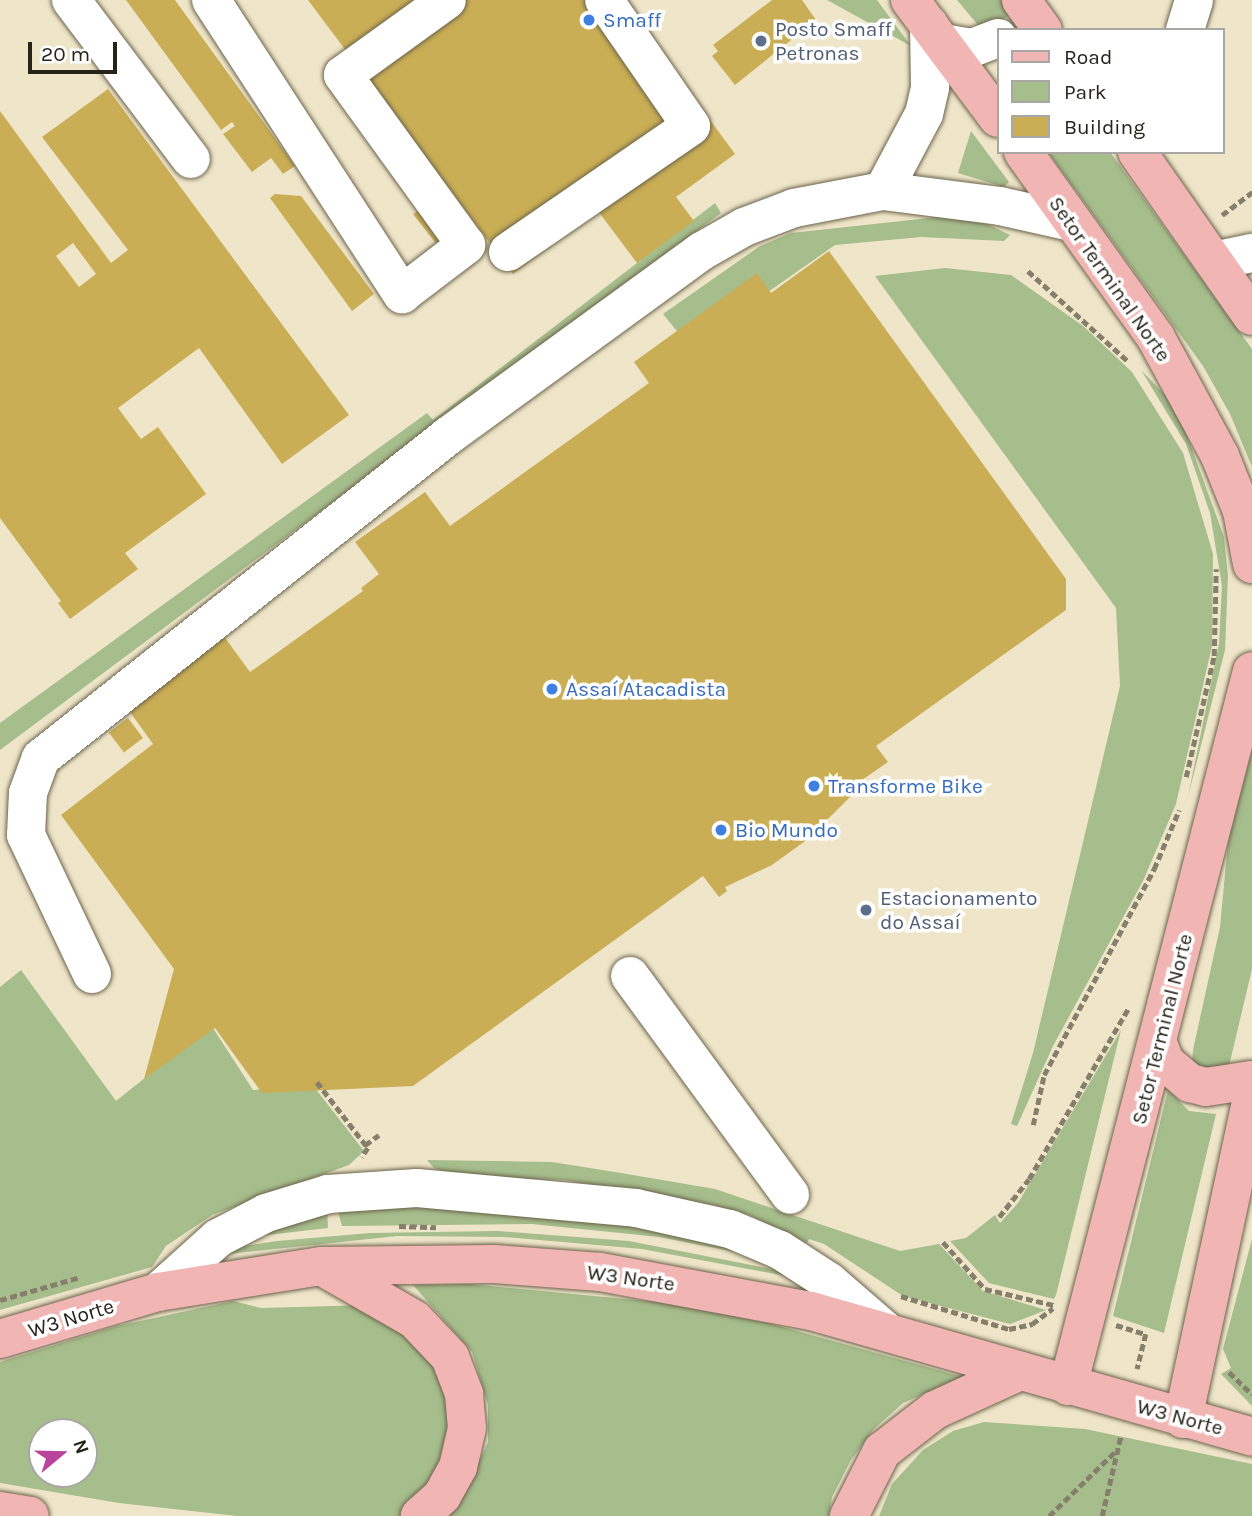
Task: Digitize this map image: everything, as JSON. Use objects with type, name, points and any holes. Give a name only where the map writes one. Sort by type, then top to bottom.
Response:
[{"type":"main road","points":[[927,22],[996,115]]},
{"type":"main road","name":"Setor Terminal Norte","points":[[1024,154],[1156,338],[1220,456],[1242,511],[1234,561]]},
{"type":"main road","points":[[1138,154],[1252,316]]},
{"type":"main road","name":"Setor Terminal Norte","points":[[1068,1385],[1159,1046],[1252,671]]},
{"type":"main road","points":[[1159,1046],[1165,1062],[1190,1083],[1206,1087],[1252,1080]]},
{"type":"main road","points":[[1183,1419],[1238,1204],[1252,1098]]},
{"type":"main road","name":"W3 Norte","points":[[0,1339],[158,1292],[321,1266],[494,1264],[600,1272],[811,1311],[1252,1437]]},
{"type":"main road","points":[[321,1266],[415,1320],[450,1357],[464,1394],[467,1428],[458,1467],[442,1496],[419,1516]]},
{"type":"main road","points":[[849,1516],[882,1451],[935,1410],[1020,1371]]},
{"type":"main road","points":[[0,1511],[30,1516]]},
{"type":"street","points":[[71,0],[191,159]]},
{"type":"street","points":[[211,0],[402,294],[466,245],[343,75],[447,0]]},
{"type":"street","points":[[508,252],[691,126],[604,0]]},
{"type":"street","points":[[1186,28],[1194,0]]},
{"type":"street","points":[[927,22],[972,48],[996,39]]},
{"type":"street","points":[[883,191],[907,153],[924,114],[930,87],[927,22]]},
{"type":"street","points":[[92,974],[26,835],[28,793],[41,758],[448,436],[702,251],[744,227],[794,208],[883,191],[1000,206],[1071,222]]},
{"type":"street","points":[[1214,261],[1252,253]]},
{"type":"street","points":[[630,976],[790,1195]]},
{"type":"street","points":[[158,1292],[218,1238],[266,1213],[328,1194],[417,1188],[636,1208],[730,1229],[780,1250],[828,1281],[886,1331]]},
{"type":"path","points":[[1028,271],[1132,365]]},
{"type":"path","points":[[1184,787],[1234,561]]},
{"type":"path","points":[[1033,1125],[1044,1075],[1154,869],[1182,797]]},
{"type":"path","points":[[999,1217],[1029,1179],[1133,998]]},
{"type":"path","points":[[1125,1029],[1129,1006]]},
{"type":"path","points":[[365,1145],[379,1135]]},
{"type":"path","points":[[943,1242],[985,1289],[1054,1306]]},
{"type":"path","points":[[892,1292],[1009,1329],[1032,1324],[1054,1306],[1060,1296]]},
{"type":"path","points":[[1112,1324],[1146,1334],[1135,1376]]},
{"type":"path","points":[[1102,1516],[1121,1434]]},
{"type":"path","points":[[1049,1516],[1118,1448]]},
{"type":"green space","points":[[827,0],[877,0],[911,46]]},
{"type":"green space","points":[[957,0],[1002,0],[1011,15],[987,27],[978,25]]},
{"type":"green space","points":[[971,131],[1009,182],[1004,187],[958,173]]},
{"type":"green space","points":[[1049,154],[1111,154],[1252,349],[1252,467],[1230,414],[1203,366]]},
{"type":"green space","points":[[715,203],[721,213],[0,750],[0,723],[427,413],[433,420]]},
{"type":"green space","points":[[948,216],[981,221],[1010,235],[1004,241],[921,237],[835,245],[690,347],[663,314],[760,246],[791,233]]},
{"type":"green space","points":[[945,268],[1011,275],[1083,326],[1132,372],[1183,453],[1213,554],[1212,646],[1176,804],[1143,881],[1053,1046],[1017,1126],[1011,1124],[1033,1053],[1120,686],[1116,608],[875,276]]},
{"type":"green space","points":[[1141,370],[1168,398],[1184,427],[1224,537],[1228,576],[1225,650],[1188,797],[1219,643],[1222,586],[1210,513],[1186,444]]},
{"type":"green space","points":[[1252,749],[1252,969],[1230,1062],[1225,1072],[1214,1077],[1192,1062],[1193,1050],[1220,927],[1228,842]]},
{"type":"green space","points":[[21,970],[116,1101],[211,1025],[253,1090],[311,1083],[364,1151],[349,1165],[212,1215],[166,1246],[152,1267],[0,1310],[0,987]]},
{"type":"green space","points":[[1121,1030],[1054,1299],[989,1283],[950,1241],[966,1238],[995,1215],[1000,1223],[1018,1203]]},
{"type":"green space","points":[[1168,1090],[1189,1111],[1216,1114],[1164,1333],[1113,1316]]},
{"type":"green space","points":[[427,1160],[552,1162],[715,1189],[900,1251],[939,1244],[983,1291],[1046,1310],[1010,1324],[903,1296],[824,1244],[809,1239],[807,1243],[750,1215],[714,1205],[564,1180],[460,1177],[434,1168]]},
{"type":"green space","points":[[336,1204],[579,1213],[772,1259],[659,1237],[532,1224],[342,1226]]},
{"type":"green space","points":[[327,1205],[328,1228],[250,1237]]},
{"type":"green space","points":[[497,1231],[629,1241],[792,1273],[791,1277],[642,1249],[504,1237],[397,1236],[219,1255],[219,1250],[277,1241],[370,1233]]},
{"type":"green space","points":[[1252,1239],[1252,1406],[1221,1374],[1231,1368],[1223,1349]]},
{"type":"green space","points":[[469,1284],[667,1303],[768,1323],[963,1377],[903,1403],[874,1429],[851,1460],[832,1497],[829,1516],[447,1516],[468,1485],[488,1442],[488,1405],[472,1352],[413,1285]]},
{"type":"green space","points":[[233,1301],[261,1308],[370,1305],[397,1318],[449,1388],[447,1448],[419,1500],[400,1516],[237,1516],[119,1503],[30,1488],[98,1488],[98,1418],[28,1418],[28,1488],[0,1483],[0,1362],[117,1326]]},
{"type":"green space","points":[[984,1422],[1085,1429],[1252,1464],[1252,1516],[879,1516],[892,1484],[923,1450],[953,1431]]},
{"type":"building","points":[[126,0],[175,0],[295,166],[283,174],[271,158],[252,172],[223,134],[235,126],[232,122],[221,130]]},
{"type":"building","points":[[308,0],[622,0],[735,154],[676,197],[694,221],[637,263],[598,211],[513,274]]},
{"type":"building","name":"Posto Smaff Petronas","points":[[772,0],[802,0],[816,20],[735,85],[712,56],[718,51],[713,45]]},
{"type":"building","points":[[108,89],[349,415],[282,464],[199,348],[118,408],[141,439],[158,427],[206,494],[125,553],[138,569],[70,619],[58,603],[61,601],[0,518],[0,111],[111,263],[128,250],[42,137]],"holes":[[[73,243],[96,274],[79,287],[56,256]]]},
{"type":"building","points":[[275,194],[301,196],[374,294],[352,311],[270,198]]},
{"type":"building","points":[[425,205],[447,233],[435,243],[413,214]]},
{"type":"building","name":"Assaí Atacadista","points":[[829,251],[1066,579],[1066,610],[876,746],[888,762],[859,782],[865,790],[857,796],[854,793],[808,839],[772,865],[725,887],[727,891],[719,897],[703,876],[413,1086],[262,1093],[215,1028],[144,1079],[174,969],[61,815],[153,744],[125,705],[223,635],[250,672],[363,591],[361,588],[379,574],[355,542],[425,492],[450,526],[649,383],[634,362],[757,273],[771,293]]},
{"type":"building","points":[[128,718],[143,738],[124,752],[109,732]]},
{"type":"place","name":"Smaff","points":[[589,20]]},
{"type":"place","name":"Posto Smaff Petronas","points":[[761,41]]},
{"type":"place","name":"Assaí Atacadista","points":[[552,689]]},
{"type":"place","name":"Transforme Bike","points":[[814,786]]},
{"type":"place","name":"Bio Mundo","points":[[721,830]]},
{"type":"place","name":"Estacionamento do Assaí","points":[[866,910]]}]
